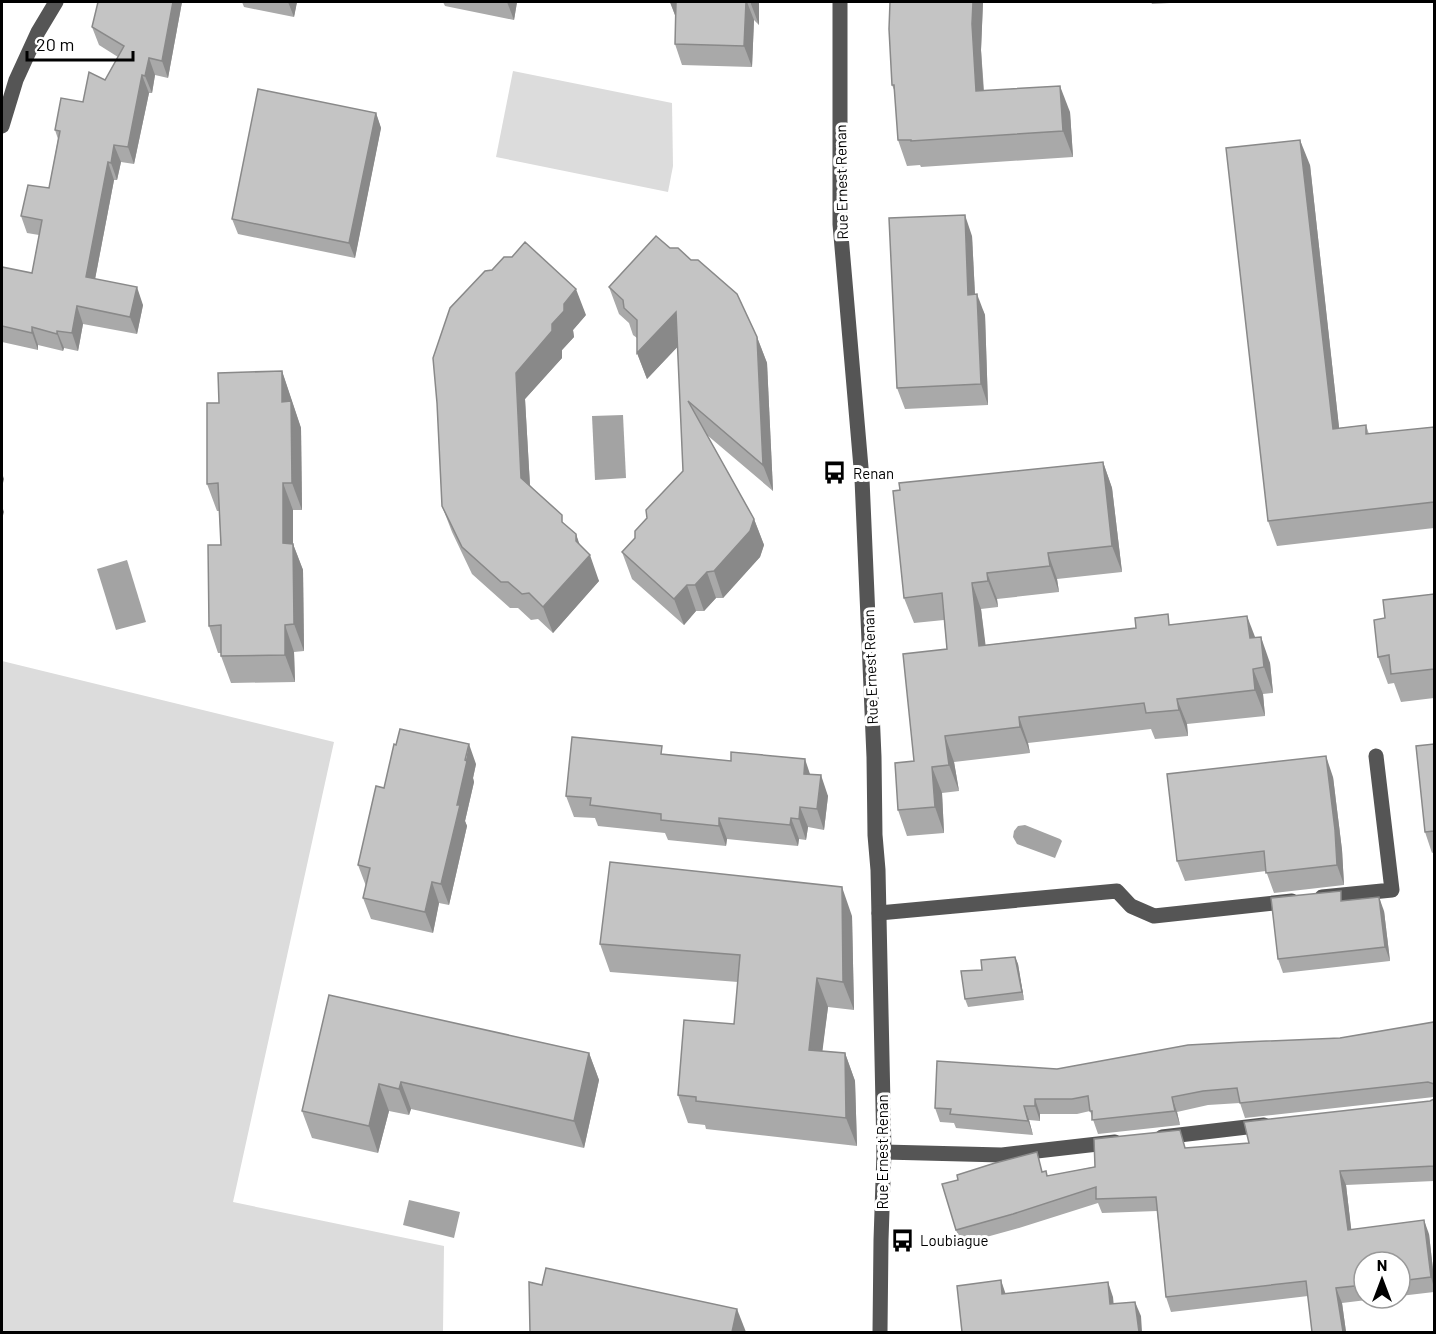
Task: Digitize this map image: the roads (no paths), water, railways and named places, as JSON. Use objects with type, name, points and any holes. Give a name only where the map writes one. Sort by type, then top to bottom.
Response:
[{"type":"street","points":[[2,126],[16,80],[38,32],[56,2]]},
{"type":"street","name":"Rue Ernest Renan","points":[[840,2],[840,224],[862,479],[879,913],[884,1152],[880,1332]]},
{"type":"street","points":[[879,913],[1117,891],[1131,906],[1154,916],[1392,890],[1376,756]]},
{"type":"street","points":[[884,1152],[1002,1155],[1282,1123]]},
{"type":"place","name":"Renan","points":[[835,473]]},
{"type":"place","name":"Loubiague","points":[[902,1240]]}]
